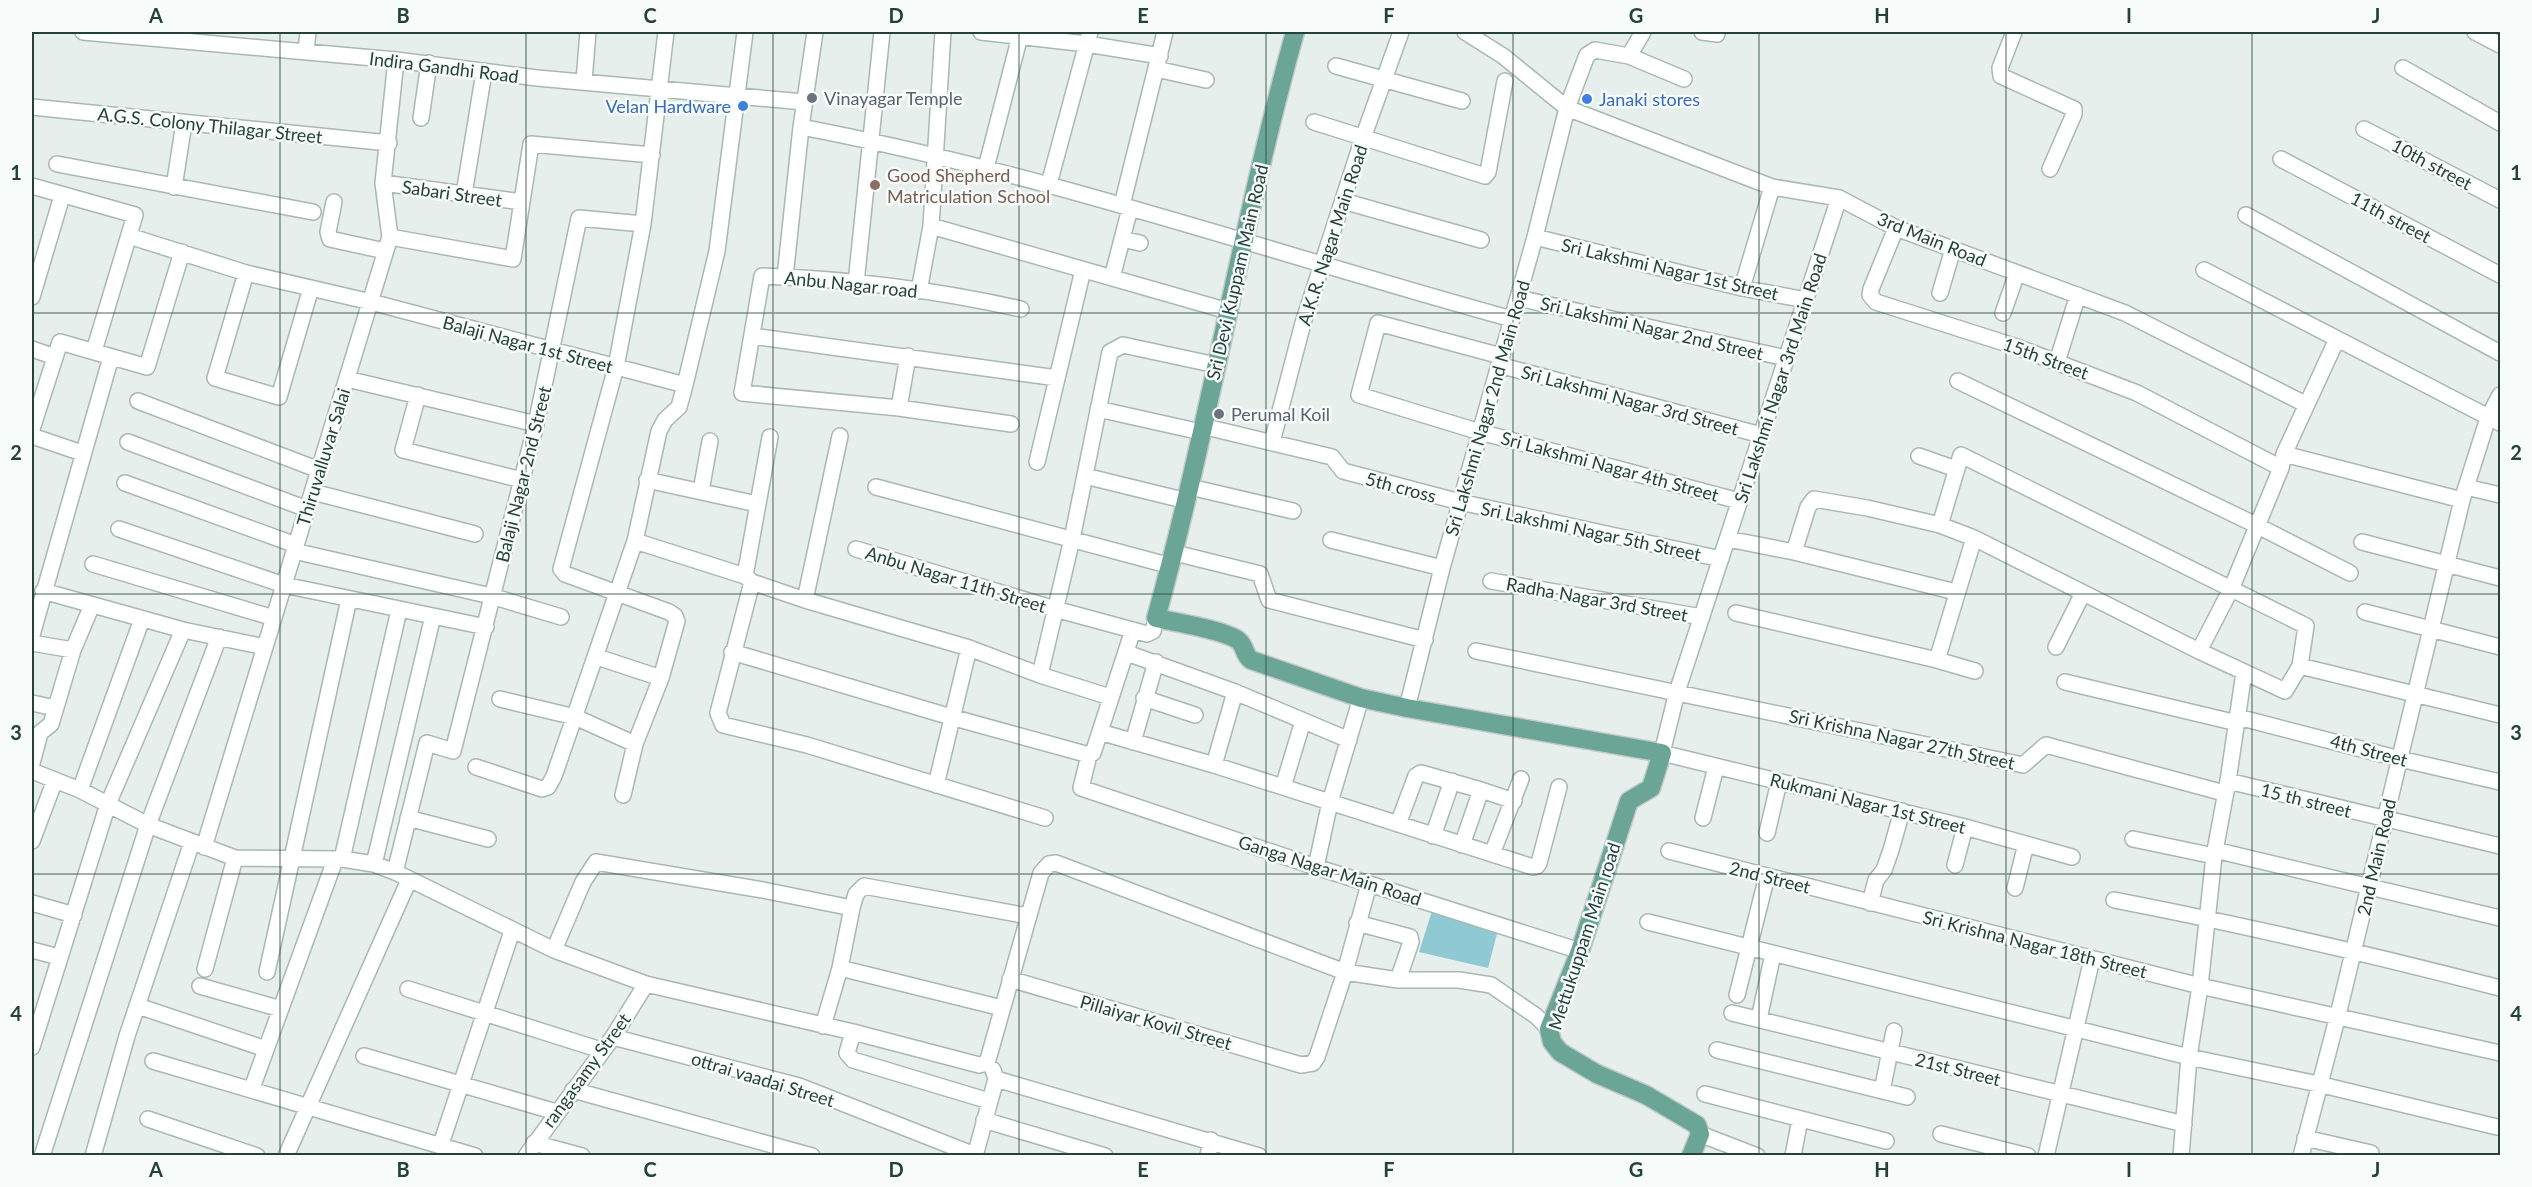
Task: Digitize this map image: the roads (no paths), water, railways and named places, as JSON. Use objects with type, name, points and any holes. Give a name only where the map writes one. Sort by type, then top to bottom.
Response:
[{"type":"main road","name":"Sri Devi Kuppam Main Road","points":[[1156,618],[1173,559],[1244,240],[1295,32]]},
{"type":"main road","points":[[1156,618],[1228,636],[1242,644],[1245,654],[1251,660],[1361,698],[1662,753]]},
{"type":"main road","name":"Mettukuppam Main road","points":[[1662,753],[1651,788],[1629,801],[1580,951],[1549,1029],[1552,1042],[1560,1052],[1597,1074],[1646,1095],[1697,1125],[1700,1134]]},
{"type":"main road","points":[[1691,1155],[1700,1134]]},
{"type":"street","name":"Indira Gandhi Road","points":[[83,32],[306,51],[429,63],[484,72],[804,102]]},
{"type":"street","points":[[306,51],[308,32]]},
{"type":"street","points":[[584,81],[588,32]]},
{"type":"street","points":[[623,795],[635,744],[661,678],[677,621],[675,616],[565,574],[562,572],[562,565],[616,367],[643,224],[666,32]]},
{"type":"street","points":[[476,767],[545,789],[554,776],[597,657],[635,541],[659,431],[665,420],[679,407],[685,385],[717,251],[745,32]]},
{"type":"street","points":[[785,277],[804,102],[815,32]]},
{"type":"street","points":[[856,283],[882,32]]},
{"type":"street","points":[[919,291],[931,226],[943,32]]},
{"type":"street","points":[[981,32],[1089,38],[1206,80]]},
{"type":"street","points":[[1112,278],[1165,32]]},
{"type":"street","name":"A.K.R. Nagar Main Road","points":[[1272,442],[1303,322],[1363,138],[1401,32]]},
{"type":"street","name":"3rd Main Road","points":[[1465,32],[1503,56],[1567,108],[1772,187],[1839,198],[1896,228],[2126,312],[2305,404]]},
{"type":"street","points":[[1629,56],[1643,32]]},
{"type":"street","points":[[2014,32],[2000,68],[2001,76],[2072,107],[2075,111],[2050,169]]},
{"type":"street","points":[[2475,32],[2500,45]]},
{"type":"street","points":[[986,168],[1020,35]]},
{"type":"street","points":[[1049,183],[1089,38]]},
{"type":"street","points":[[1567,108],[1588,52],[1595,50],[1629,56],[1684,79]]},
{"type":"street","name":"Thiruvalluvar Salai","points":[[93,1155],[138,1006],[198,844],[265,647],[388,244],[383,183],[396,60]]},
{"type":"street","points":[[421,118],[429,63]]},
{"type":"street","points":[[1335,66],[1462,101]]},
{"type":"street","points":[[2403,68],[2500,123]]},
{"type":"street","points":[[464,194],[484,72]]},
{"type":"street","points":[[1314,122],[1485,176],[1488,172],[1505,81]]},
{"type":"street","name":"A.G.S. Colony Thilagar Street","points":[[32,107],[389,143]]},
{"type":"street","name":"Sri Lakshmi Nagar 2nd Main Road","points":[[1407,708],[1442,568],[1518,298],[1567,108]]},
{"type":"street","points":[[174,187],[184,123]]},
{"type":"street","points":[[801,127],[870,140],[1049,183],[1512,319]]},
{"type":"street","name":"10th street","points":[[2364,129],[2500,200]]},
{"type":"street","points":[[334,202],[328,232],[330,239],[513,259],[531,144],[652,155]]},
{"type":"street","name":"11th street","points":[[2281,159],[2500,275]]},
{"type":"street","points":[[57,164],[313,212]]},
{"type":"street","name":"Sabari Street","points":[[383,183],[522,202]]},
{"type":"street","points":[[32,186],[135,215],[94,351]]},
{"type":"street","points":[[1742,288],[1772,187]]},
{"type":"street","points":[[32,297],[62,196]]},
{"type":"street","name":"Sri Lakshmi Nagar 3rd Main Road","points":[[1662,753],[1677,692],[1839,198]]},
{"type":"street","points":[[1343,201],[1481,240]]},
{"type":"street","points":[[2246,215],[2500,353]]},
{"type":"street","name":"Balaji Nagar 2nd Street","points":[[408,818],[427,743],[453,751],[536,424],[553,352],[579,218],[643,224]]},
{"type":"street","points":[[931,226],[1228,311]]},
{"type":"street","name":"15th Street","points":[[1896,228],[1871,289],[1872,299],[2057,362],[2137,393],[2282,461],[2464,493],[2500,495]]},
{"type":"street","name":"Balaji Nagar 1st Street","points":[[129,236],[246,273],[371,302],[553,352],[685,385]]},
{"type":"street","name":"Sri Lakshmi Nagar 1st Street","points":[[1534,237],[1742,288],[1806,300]]},
{"type":"street","points":[[1122,238],[1140,243]]},
{"type":"street","points":[[1940,293],[1953,249]]},
{"type":"street","points":[[32,429],[60,342],[147,367],[182,252]]},
{"type":"street","points":[[1037,462],[1083,270]]},
{"type":"street","points":[[2204,270],[2494,420]]},
{"type":"street","points":[[246,273],[215,378],[279,397],[311,288]]},
{"type":"street","points":[[2003,313],[2017,273]]},
{"type":"street","name":"Anbu Nagar road","points":[[899,408],[742,393],[762,276],[856,283],[919,291],[977,299],[1021,309]]},
{"type":"street","points":[[2057,362],[2079,295]]},
{"type":"street","name":"Sri Lakshmi Nagar 2nd Street","points":[[1518,298],[1786,358]]},
{"type":"street","name":"Sri Lakshmi Nagar 3rd Street","points":[[1480,432],[1359,395],[1378,323],[1761,435]]},
{"type":"street","points":[[753,336],[1057,378]]},
{"type":"street","points":[[2199,651],[2232,587],[2305,404],[2337,339]]},
{"type":"street","points":[[1040,675],[1072,539],[1110,352],[1124,345],[1216,365]]},
{"type":"street","points":[[32,349],[55,357]]},
{"type":"street","points":[[908,356],[899,408],[1011,424]]},
{"type":"street","points":[[32,635],[111,357]]},
{"type":"street","points":[[347,379],[536,424]]},
{"type":"street","points":[[1958,381],[2350,573]]},
{"type":"street","points":[[2464,493],[2494,420],[2500,394]]},
{"type":"street","points":[[418,395],[404,450],[522,480]]},
{"type":"street","points":[[138,401],[319,470]]},
{"type":"street","points":[[1098,409],[1272,442]]},
{"type":"street","name":"Sri Lakshmi Nagar 4th Street","points":[[1480,432],[1739,501]]},
{"type":"street","points":[[32,436],[82,453]]},
{"type":"street","points":[[770,436],[748,579],[718,713],[723,725],[807,745],[1046,818]]},
{"type":"street","points":[[805,600],[840,436]]},
{"type":"street","points":[[701,491],[710,441]]},
{"type":"street","points":[[128,442],[307,509]]},
{"type":"street","name":"5th cross","points":[[1272,442],[1332,457],[1343,471],[1460,502]]},
{"type":"street","points":[[1794,552],[1808,507],[1814,499],[1867,508],[1940,525],[1974,538],[2199,651],[2285,691],[2300,666],[2306,626],[2232,587],[1961,455],[1940,525]]},
{"type":"street","points":[[1919,456],[1956,469]]},
{"type":"street","points":[[1085,476],[1293,511]]},
{"type":"street","points":[[647,480],[758,504]]},
{"type":"street","points":[[125,483],[295,548],[491,596],[561,617]]},
{"type":"street","points":[[876,487],[1072,539],[1260,574],[1269,600],[1425,640]]},
{"type":"street","points":[[313,492],[475,534]]},
{"type":"street","name":"2nd Main Road","points":[[2301,1155],[2354,951],[2464,493]]},
{"type":"street","name":"Sri Lakshmi Nagar 5th Street","points":[[1460,502],[1721,559]]},
{"type":"street","points":[[119,529],[284,585],[486,627]]},
{"type":"street","points":[[1728,538],[1956,592]]},
{"type":"street","points":[[1936,660],[1974,538]]},
{"type":"street","points":[[1331,540],[1442,568]]},
{"type":"street","points":[[635,541],[805,600],[969,648],[1040,675],[1110,697]]},
{"type":"street","points":[[2362,542],[2500,578]]},
{"type":"street","name":"Anbu Nagar 11th Street","points":[[856,549],[1055,609]]},
{"type":"street","points":[[93,564],[274,618]]},
{"type":"street","name":"Radha Nagar 3rd Street","points":[[1491,581],[1702,617]]},
{"type":"street","points":[[43,591],[183,630],[265,647]]},
{"type":"street","points":[[2056,647],[2083,593]]},
{"type":"street","points":[[267,972],[349,599]]},
{"type":"street","points":[[32,763],[40,734],[49,727],[73,651],[92,605]]},
{"type":"street","points":[[1055,609],[1150,634],[1156,618]]},
{"type":"street","points":[[252,1088],[338,859],[399,610]]},
{"type":"street","points":[[2365,612],[2500,647]]},
{"type":"street","points":[[1736,614],[1975,671]]},
{"type":"street","points":[[374,864],[433,616]]},
{"type":"street","points":[[80,790],[142,619]]},
{"type":"street","points":[[32,1044],[38,1001],[59,957],[74,915],[108,804],[183,630]]},
{"type":"street","points":[[732,652],[1089,755],[1093,753],[1133,630]]},
{"type":"street","points":[[42,1155],[148,825],[219,637]]},
{"type":"street","points":[[32,643],[73,651]]},
{"type":"street","points":[[936,785],[969,648]]},
{"type":"street","points":[[1476,651],[1677,692]]},
{"type":"street","points":[[1127,652],[1235,692],[1349,740]]},
{"type":"street","points":[[597,657],[661,678]]},
{"type":"street","points":[[1133,742],[1156,662]]},
{"type":"street","points":[[2300,666],[2500,715]]},
{"type":"street","points":[[2181,1155],[2189,1057],[2200,986],[2215,853],[2244,672]]},
{"type":"street","name":"4th Street","points":[[2065,682],[2500,782]]},
{"type":"street","points":[[1214,765],[1235,692]]},
{"type":"street","name":"Sri Krishna Nagar 27th Street","points":[[1677,692],[2023,765],[2046,745],[2226,787]]},
{"type":"street","points":[[1144,698],[1196,715]]},
{"type":"street","points":[[1316,867],[1330,802],[1361,698]]},
{"type":"street","points":[[500,699],[575,717],[635,744]]},
{"type":"street","points":[[32,703],[55,708]]},
{"type":"street","points":[[1283,787],[1303,721]]},
{"type":"street","points":[[1100,732],[1214,765],[1462,845],[1537,866],[1559,788]]},
{"type":"street","name":"Rukmani Nagar 1st Street","points":[[1662,753],[1965,826],[2072,857]]},
{"type":"street","name":"Ganga Nagar Main Road","points":[[1089,755],[1081,788],[1316,867],[1580,951]]},
{"type":"street","points":[[1703,818],[1716,767]]},
{"type":"street","points":[[32,771],[80,790],[148,825],[235,858],[338,859],[374,864],[395,872],[554,950],[646,984],[853,1032],[979,1065],[987,1063]]},
{"type":"street","points":[[1398,824],[1416,776],[1421,774],[1452,781],[1514,801]]},
{"type":"street","points":[[1492,854],[1521,779]]},
{"type":"street","points":[[32,841],[55,780]]},
{"type":"street","points":[[1433,836],[1452,781]]},
{"type":"street","points":[[1767,833],[1779,782]]},
{"type":"street","name":"15 th street","points":[[2226,787],[2500,846]]},
{"type":"street","points":[[1462,845],[1481,790]]},
{"type":"street","points":[[1870,903],[1876,880],[1884,870],[1902,812]]},
{"type":"street","points":[[395,872],[408,818],[488,839]]},
{"type":"street","points":[[1955,865],[1965,826]]},
{"type":"street","points":[[2133,839],[2215,853],[2370,886],[2500,918]]},
{"type":"street","points":[[2015,888],[2026,843]]},
{"type":"street","name":"2nd Street","points":[[1669,852],[1870,903]]},
{"type":"street","points":[[205,969],[235,858]]},
{"type":"street","points":[[554,950],[583,882],[596,862],[763,890],[852,909]]},
{"type":"street","points":[[1259,1155],[996,1079],[987,1063],[1041,873],[1049,864],[1056,863],[1345,972],[1398,980],[1468,981],[1491,985],[1536,1016],[1549,1029]]},
{"type":"street","points":[[1737,995],[1767,876]]},
{"type":"street","points":[[286,1155],[409,880]]},
{"type":"street","points":[[1345,972],[1369,884]]},
{"type":"street","points":[[823,1026],[840,968],[856,894],[864,886],[1028,916]]},
{"type":"street","points":[[2114,900],[2354,951],[2500,988]]},
{"type":"street","points":[[32,903],[74,915]]},
{"type":"street","name":"Sri Krishna Nagar 18th Street","points":[[1870,903],[2200,986],[2500,1053]]},
{"type":"street","points":[[1648,922],[2189,1057],[2318,1084],[2497,1127]]},
{"type":"street","points":[[1357,923],[1410,937],[1411,942],[1398,980]]},
{"type":"street","points":[[441,1144],[512,931]]},
{"type":"street","points":[[32,950],[59,957]]},
{"type":"street","points":[[1759,1019],[1773,954]]},
{"type":"street","points":[[2046,1155],[2092,959]]},
{"type":"street","points":[[840,968],[1002,1008]]},
{"type":"street","name":"Pillaiyar Kovil Street","points":[[1010,979],[1301,1065],[1313,1063],[1317,1057],[1345,972]]},
{"type":"street","name":"rangasamy Street","points":[[530,1149],[601,1050],[613,1037],[646,984]]},
{"type":"street","points":[[200,986],[281,1009]]},
{"type":"street","points":[[408,989],[601,1050]]},
{"type":"street","points":[[138,1006],[266,1049]]},
{"type":"street","name":"21st Street","points":[[1732,1012],[2184,1124]]},
{"type":"street","points":[[1882,1090],[1894,1031]]},
{"type":"street","points":[[853,1032],[847,1053],[853,1060],[989,1101]]},
{"type":"street","name":"ottrai vaadai Street","points":[[613,1037],[799,1086],[976,1155]]},
{"type":"street","points":[[1718,1050],[1907,1097]]},
{"type":"street","points":[[364,1056],[556,1112]]},
{"type":"street","points":[[153,1061],[252,1088],[475,1155]]},
{"type":"street","points":[[976,1155],[996,1079]]},
{"type":"street","points":[[573,1089],[806,1154]]},
{"type":"street","points":[[1705,1094],[1886,1141]]},
{"type":"street","points":[[148,1119],[257,1155]]},
{"type":"street","points":[[1793,1155],[1800,1119]]},
{"type":"street","points":[[984,1120],[1105,1155]]},
{"type":"street","points":[[1700,1134],[1757,1155]]},
{"type":"street","points":[[1941,1134],[2028,1155]]},
{"type":"street","points":[[2305,1138],[2371,1153]]},
{"type":"street","points":[[1208,1155],[1211,1140]]},
{"type":"street","points":[[530,1149],[582,1155]]},
{"type":"water","points":[[1432,911],[1498,930],[1488,968],[1419,952]]},
{"type":"place","name":"Vinayagar Temple","points":[[812,98]]},
{"type":"place","name":"Janaki stores","points":[[1587,99]]},
{"type":"place","name":"Velan Hardware","points":[[743,106]]},
{"type":"place","name":"Good Shepherd Matriculation School","points":[[875,185]]},
{"type":"place","name":"Perumal Koil","points":[[1219,414]]}]
